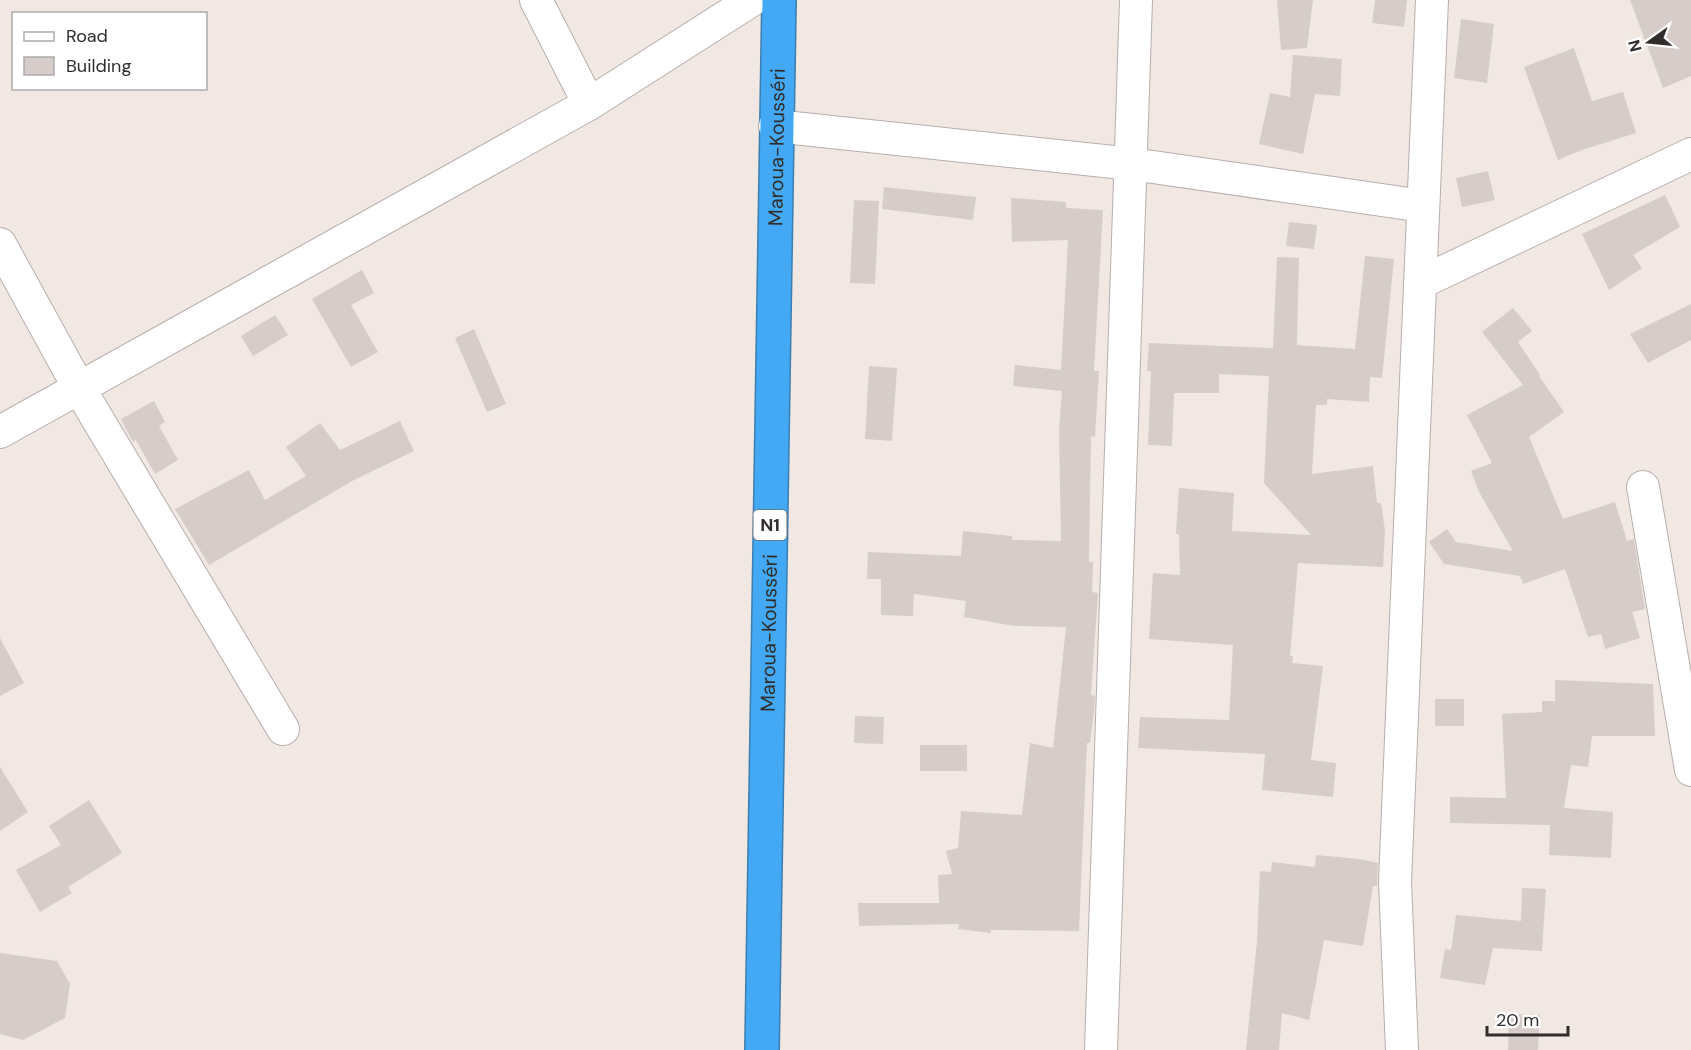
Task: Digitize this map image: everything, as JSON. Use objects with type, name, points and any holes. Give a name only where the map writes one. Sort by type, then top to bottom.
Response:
[{"type":"highway","name":"Maroua-Kousséri","points":[[762,1050],[775,126],[779,0]]},
{"type":"street","points":[[536,0],[589,104]]},
{"type":"street","points":[[0,432],[589,104],[752,0]]},
{"type":"street","points":[[1101,1050],[1136,0]]},
{"type":"street","points":[[1402,1050],[1395,882],[1432,0]]},
{"type":"street","points":[[775,126],[1132,164],[1423,206]]},
{"type":"street","points":[[1420,283],[1691,154]]},
{"type":"street","points":[[0,244],[79,388],[283,729]]},
{"type":"street","points":[[1643,487],[1691,770]]},
{"type":"building","points":[[1277,0],[1313,0],[1307,48],[1281,50]]},
{"type":"building","points":[[1375,0],[1407,0],[1404,27],[1372,23]]},
{"type":"building","points":[[1630,0],[1691,0],[1691,76],[1663,88]]},
{"type":"building","points":[[1461,19],[1494,24],[1487,83],[1454,78]]},
{"type":"building","points":[[1574,48],[1592,101],[1623,92],[1636,133],[1558,160],[1524,67]]},
{"type":"building","points":[[1293,55],[1342,59],[1340,96],[1315,94],[1303,154],[1259,144],[1270,93],[1290,97]]},
{"type":"building","points":[[1488,171],[1495,200],[1462,207],[1456,178]]},
{"type":"building","points":[[884,187],[976,197],[973,220],[882,209]]},
{"type":"building","points":[[1665,195],[1680,227],[1633,255],[1642,268],[1609,290],[1582,234]]},
{"type":"building","points":[[1011,198],[1066,202],[1066,208],[1103,210],[1094,371],[1099,371],[1095,437],[1091,436],[1089,562],[1093,562],[1092,592],[1098,593],[1091,695],[1095,696],[1090,743],[1087,743],[1079,931],[991,930],[991,933],[958,929],[959,924],[859,926],[858,903],[939,903],[938,875],[952,874],[946,851],[958,848],[961,811],[1022,815],[1030,743],[1053,748],[1066,627],[1014,626],[964,617],[966,601],[914,594],[913,616],[881,615],[881,579],[867,579],[868,552],[961,556],[963,531],[1012,536],[1012,540],[1061,541],[1059,429],[1062,391],[1013,386],[1015,365],[1061,370],[1068,240],[1012,242]]},
{"type":"building","points":[[854,200],[879,201],[875,284],[850,283]]},
{"type":"building","points":[[1289,222],[1317,225],[1314,249],[1286,246]]},
{"type":"building","points":[[1365,256],[1394,259],[1382,378],[1370,377],[1369,402],[1327,399],[1327,405],[1316,405],[1312,474],[1373,466],[1377,503],[1381,503],[1385,531],[1383,567],[1298,563],[1290,656],[1293,656],[1292,663],[1323,666],[1311,760],[1336,763],[1333,797],[1262,790],[1265,754],[1138,748],[1140,717],[1229,720],[1233,645],[1149,639],[1153,573],[1180,575],[1179,534],[1176,534],[1179,488],[1234,493],[1232,531],[1311,535],[1264,483],[1269,376],[1219,374],[1219,393],[1174,393],[1172,446],[1148,445],[1151,371],[1147,371],[1149,343],[1273,348],[1277,257],[1299,258],[1297,345],[1355,349]]},
{"type":"building","points":[[362,270],[374,293],[351,305],[378,352],[351,367],[312,299]]},
{"type":"building","points":[[1691,304],[1691,340],[1648,363],[1630,334]]},
{"type":"building","points":[[1513,308],[1532,331],[1518,342],[1540,375],[1534,379],[1539,376],[1564,412],[1529,437],[1563,519],[1615,502],[1627,541],[1634,539],[1645,609],[1632,612],[1640,638],[1605,649],[1601,634],[1588,637],[1565,569],[1523,584],[1520,576],[1444,564],[1429,542],[1447,529],[1456,542],[1513,551],[1479,492],[1471,471],[1492,463],[1467,415],[1523,385],[1482,332]]},
{"type":"building","points":[[275,315],[288,335],[253,356],[241,336]]},
{"type":"building","points":[[474,329],[506,404],[487,412],[455,338]]},
{"type":"building","points":[[869,366],[897,368],[892,441],[865,439]]},
{"type":"building","points":[[154,401],[165,422],[159,426],[178,460],[155,474],[136,440],[133,442],[121,419]]},
{"type":"building","points":[[400,421],[414,451],[354,480],[209,565],[175,509],[249,470],[265,500],[306,476],[286,447],[320,423],[340,450]]},
{"type":"building","points":[[0,638],[24,683],[0,696]]},
{"type":"building","points":[[1555,680],[1653,684],[1655,736],[1592,736],[1588,767],[1571,765],[1564,808],[1613,812],[1611,858],[1549,855],[1550,825],[1450,823],[1450,797],[1506,798],[1502,714],[1542,712],[1542,701],[1555,701]]},
{"type":"building","points":[[1435,699],[1464,699],[1464,726],[1435,726]]},
{"type":"building","points":[[855,716],[884,717],[883,744],[854,743]]},
{"type":"building","points":[[920,745],[967,745],[967,771],[920,771]]},
{"type":"building","points":[[0,767],[28,812],[0,831]]},
{"type":"building","points":[[89,800],[122,853],[68,887],[72,893],[40,912],[16,870],[61,845],[49,826]]},
{"type":"building","points":[[1316,855],[1378,863],[1377,886],[1373,886],[1363,946],[1324,940],[1309,1020],[1282,1013],[1279,1050],[1246,1050],[1257,941],[1260,871],[1271,872],[1272,862],[1315,867]]},
{"type":"building","points":[[1522,888],[1546,889],[1542,951],[1493,948],[1485,985],[1440,978],[1445,949],[1451,950],[1456,915],[1521,921]]},
{"type":"building","points":[[0,953],[57,961],[70,984],[65,1018],[23,1040],[0,1034]]},
{"type":"building","points":[[1509,1014],[1540,1015],[1538,1050],[1508,1050]]}]
